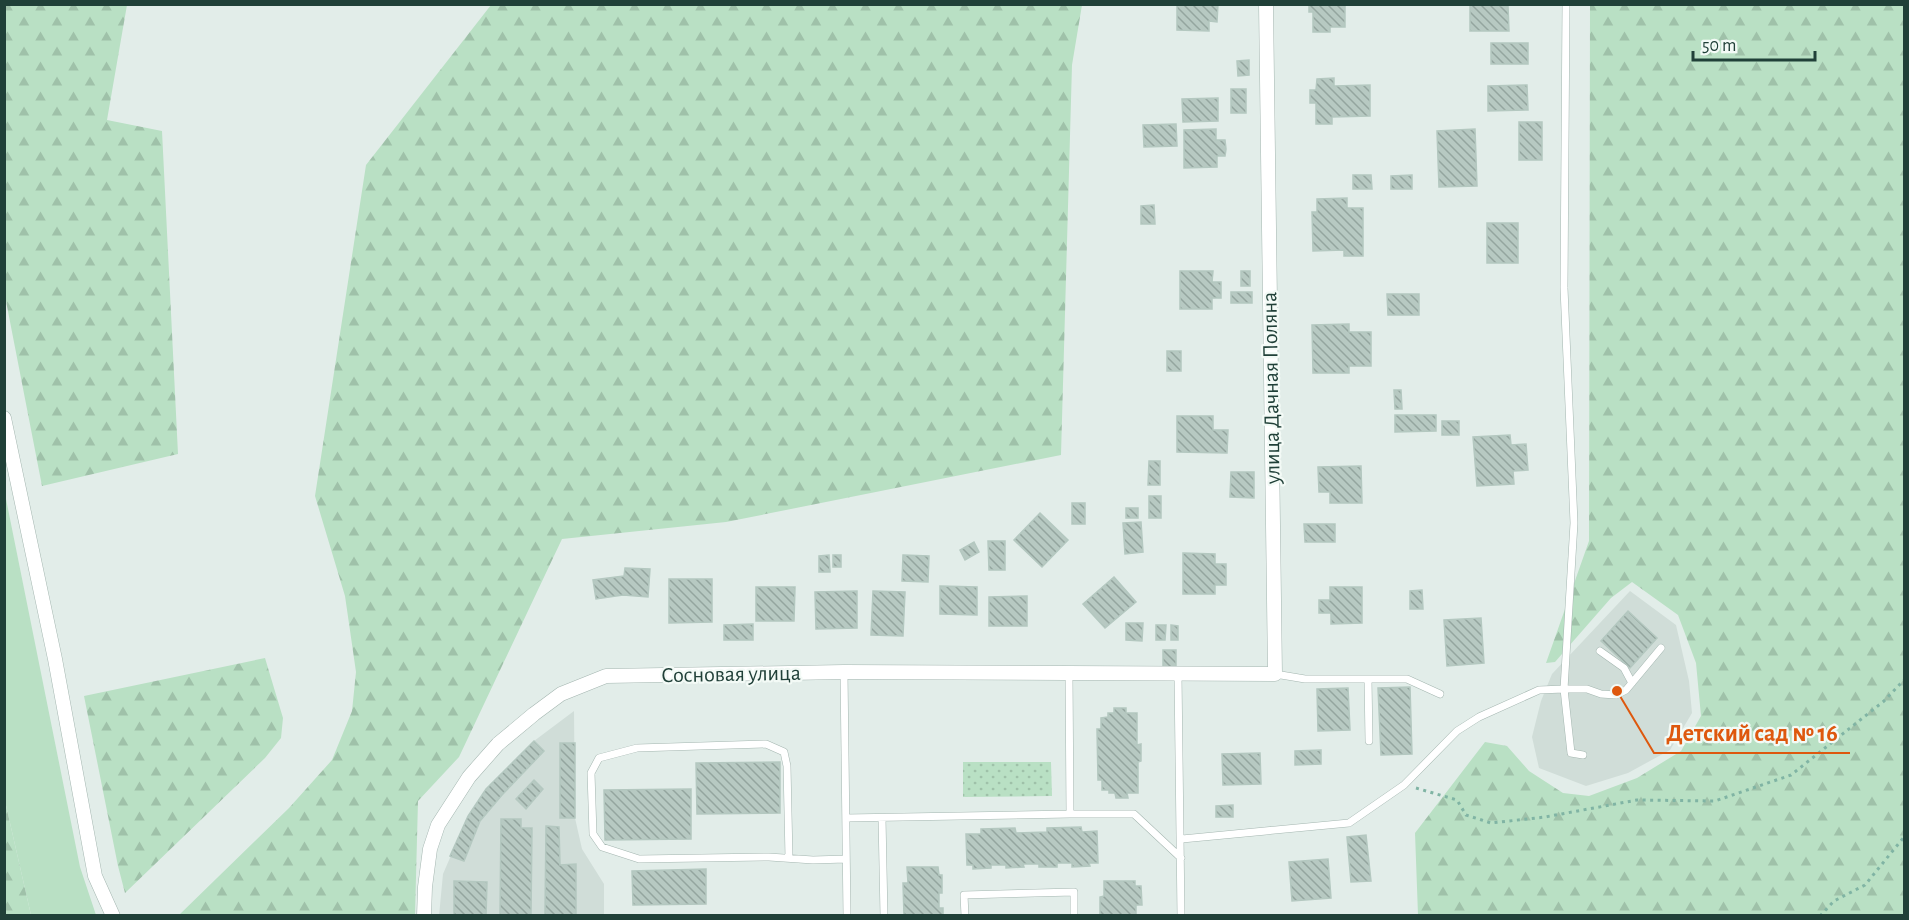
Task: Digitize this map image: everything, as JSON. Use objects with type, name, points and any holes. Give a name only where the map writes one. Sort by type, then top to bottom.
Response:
[{"type":"street","name":"улица Дачная Поляна","points":[[1266,4],[1275,674]]},
{"type":"street","points":[[4,418],[56,659],[95,876],[113,915]]},
{"type":"street","name":"Сосновая улица","points":[[424,915],[430,849],[438,825],[469,777],[498,744],[561,694],[606,676],[844,672],[1178,675]]},
{"type":"street","points":[[1178,675],[1275,674]]},
{"type":"lane","points":[[1566,4],[1564,288],[1574,523],[1564,689],[1571,753],[1583,755]]},
{"type":"lane","points":[[1182,839],[1349,823],[1404,785],[1457,731],[1479,717],[1539,690],[1587,689],[1601,694],[1616,695],[1626,690],[1662,648]]},
{"type":"lane","points":[[1600,651],[1624,668],[1632,682]]},
{"type":"lane","points":[[844,672],[847,915]]},
{"type":"lane","points":[[1069,674],[1070,814]]},
{"type":"lane","points":[[1275,674],[1305,679],[1407,679],[1440,694]]},
{"type":"lane","points":[[1178,675],[1182,839],[1181,915]]},
{"type":"lane","points":[[1368,679],[1369,741]]},
{"type":"lane","points":[[789,858],[787,766],[784,752],[766,744],[637,748],[600,758],[591,773],[593,834],[602,847],[639,860],[769,857],[813,860],[846,859]]},
{"type":"lane","points":[[846,818],[1134,814],[1181,858]]},
{"type":"lane","points":[[882,818],[884,915]]},
{"type":"lane","points":[[965,915],[964,895],[1074,892],[1074,915]]},
{"type":"path","points":[[1404,785],[1457,800],[1466,815],[1491,823],[1545,817],[1637,800],[1714,801],[1791,775],[1884,701],[1905,680]]},
{"type":"path","points":[[1820,915],[1834,901],[1865,885],[1905,837]]},
{"type":"shaded area","points":[[1630,591],[1676,625],[1689,681],[1692,713],[1670,750],[1628,773],[1586,786],[1539,768],[1532,737],[1541,701],[1552,674]]},
{"type":"shaded area","points":[[574,711],[575,818],[582,849],[604,884],[604,915],[439,916],[443,874],[468,816],[486,789],[534,741]]},
{"type":"green space","points":[[4,5],[127,5],[107,120],[162,131],[178,454],[42,486],[5,296]]},
{"type":"green space","points":[[491,5],[1082,5],[1072,65],[1061,455],[726,522],[562,539],[459,757],[418,801],[415,915],[179,915],[289,808],[332,760],[352,711],[356,672],[345,596],[315,496],[366,165]]},
{"type":"green space","points":[[1590,5],[1904,5],[1904,915],[1418,915],[1415,833],[1485,742],[1507,746],[1529,771],[1563,793],[1589,796],[1637,778],[1681,751],[1701,716],[1696,663],[1678,615],[1632,582],[1611,598],[1555,662],[1546,663],[1589,541]]},
{"type":"green space","points":[[4,489],[80,867],[96,915],[31,915],[5,801]]},
{"type":"green space","points":[[265,658],[283,718],[281,738],[265,758],[125,893],[84,696]]},
{"type":"green space","points":[[963,762],[1051,762],[1052,796],[963,797]]},
{"type":"green space","points":[[5,801],[31,915],[5,915]]},
{"type":"building","points":[[1177,4],[1218,4],[1217,22],[1209,21],[1209,31],[1177,30]]},
{"type":"building","points":[[1309,4],[1345,4],[1345,27],[1330,27],[1330,32],[1313,32],[1313,12],[1309,12]]},
{"type":"building","points":[[1470,4],[1508,6],[1509,31],[1470,31]]},
{"type":"building","points":[[1491,43],[1528,43],[1528,64],[1491,64]]},
{"type":"building","points":[[1249,60],[1249,75],[1238,76],[1237,61]]},
{"type":"building","points":[[1334,78],[1334,86],[1370,85],[1370,116],[1332,117],[1332,124],[1316,124],[1316,103],[1310,103],[1310,90],[1316,90],[1317,79]]},
{"type":"building","points":[[1527,85],[1528,110],[1488,111],[1488,86]]},
{"type":"building","points":[[1231,89],[1246,89],[1246,113],[1231,113]]},
{"type":"building","points":[[1218,98],[1218,121],[1183,122],[1182,99]]},
{"type":"building","points":[[1519,122],[1542,122],[1542,160],[1519,160]]},
{"type":"building","points":[[1176,124],[1177,146],[1144,147],[1143,125]]},
{"type":"building","points":[[1216,129],[1216,140],[1225,140],[1226,149],[1225,156],[1217,156],[1217,167],[1184,168],[1184,130]]},
{"type":"building","points":[[1475,129],[1477,186],[1439,187],[1437,131]]},
{"type":"building","points":[[1353,175],[1371,175],[1372,189],[1353,189]]},
{"type":"building","points":[[1412,175],[1412,189],[1391,189],[1391,176]]},
{"type":"building","points":[[1347,198],[1347,208],[1363,208],[1363,256],[1344,256],[1344,250],[1313,251],[1312,212],[1317,212],[1317,199]]},
{"type":"building","points":[[1154,205],[1155,224],[1141,224],[1141,206]]},
{"type":"building","points":[[1487,223],[1518,223],[1518,263],[1487,263]]},
{"type":"building","points":[[1180,271],[1213,271],[1212,282],[1221,282],[1221,298],[1212,298],[1212,309],[1180,309]]},
{"type":"building","points":[[1241,271],[1250,271],[1250,286],[1241,286]]},
{"type":"building","points":[[1231,292],[1252,292],[1252,303],[1231,303]]},
{"type":"building","points":[[1387,294],[1419,294],[1419,315],[1388,315]]},
{"type":"building","points":[[1349,324],[1349,332],[1371,332],[1371,366],[1349,366],[1349,373],[1313,373],[1312,325]]},
{"type":"building","points":[[1167,351],[1181,351],[1181,371],[1167,371]]},
{"type":"building","points":[[1394,390],[1401,390],[1402,409],[1395,409]]},
{"type":"building","points":[[1395,415],[1436,415],[1436,431],[1395,432]]},
{"type":"building","points":[[1177,416],[1213,416],[1213,430],[1228,430],[1227,453],[1177,452]]},
{"type":"building","points":[[1442,421],[1459,421],[1459,435],[1442,435]]},
{"type":"building","points":[[1510,435],[1511,445],[1526,444],[1528,470],[1513,471],[1514,484],[1477,486],[1473,437]]},
{"type":"building","points":[[1149,461],[1160,461],[1160,485],[1148,485]]},
{"type":"building","points":[[1361,466],[1362,503],[1330,503],[1330,492],[1319,492],[1318,467]]},
{"type":"building","points":[[1231,472],[1254,472],[1254,498],[1230,497]]},
{"type":"building","points":[[1149,496],[1161,496],[1161,518],[1149,518]]},
{"type":"building","points":[[1072,503],[1085,503],[1085,524],[1072,524]]},
{"type":"building","points":[[1126,508],[1138,508],[1138,518],[1126,518]]},
{"type":"building","points":[[1040,513],[1068,540],[1042,567],[1014,540]]},
{"type":"building","points":[[1141,522],[1143,552],[1125,554],[1123,523]]},
{"type":"building","points":[[1304,524],[1335,524],[1335,542],[1305,542]]},
{"type":"building","points":[[988,541],[1005,541],[1005,570],[989,570]]},
{"type":"building","points":[[974,542],[979,552],[965,560],[960,550]]},
{"type":"building","points":[[1183,553],[1215,554],[1215,564],[1226,564],[1226,585],[1215,585],[1215,594],[1183,594]]},
{"type":"building","points":[[829,555],[830,572],[819,572],[819,556]]},
{"type":"building","points":[[833,555],[841,555],[841,567],[833,567]]},
{"type":"building","points":[[903,555],[929,556],[928,582],[902,581]]},
{"type":"building","points":[[625,568],[650,569],[648,597],[623,595],[596,599],[593,580],[624,576]]},
{"type":"building","points":[[1114,577],[1136,602],[1105,628],[1083,604]]},
{"type":"building","points":[[669,579],[712,579],[712,622],[669,623]]},
{"type":"building","points":[[940,586],[977,587],[977,615],[940,614]]},
{"type":"building","points":[[756,587],[795,587],[794,621],[756,621]]},
{"type":"building","points":[[1330,587],[1362,587],[1362,623],[1331,624],[1331,613],[1319,613],[1319,600],[1330,600]]},
{"type":"building","points":[[1422,590],[1423,609],[1410,609],[1410,591]]},
{"type":"building","points":[[857,591],[857,628],[816,629],[815,592]]},
{"type":"building","points":[[873,591],[905,592],[903,636],[871,635]]},
{"type":"building","points":[[1027,596],[1027,626],[989,626],[989,597]]},
{"type":"building","points":[[1628,611],[1657,638],[1630,668],[1601,641]]},
{"type":"building","points":[[1481,618],[1484,663],[1447,666],[1444,620]]},
{"type":"building","points":[[1126,623],[1143,623],[1142,641],[1126,640]]},
{"type":"building","points":[[753,624],[753,640],[724,640],[724,625]]},
{"type":"building","points":[[1156,625],[1166,625],[1165,640],[1156,640]]},
{"type":"building","points":[[1171,625],[1178,626],[1178,640],[1171,640]]},
{"type":"building","points":[[1163,650],[1176,650],[1176,667],[1163,668]]},
{"type":"building","points":[[1410,687],[1412,754],[1381,755],[1378,688]]},
{"type":"building","points":[[1348,688],[1350,730],[1318,731],[1317,689]]},
{"type":"building","points":[[1114,708],[1126,708],[1126,713],[1137,713],[1137,745],[1141,744],[1141,761],[1138,762],[1138,793],[1127,793],[1128,798],[1116,798],[1115,793],[1102,790],[1102,780],[1098,780],[1097,729],[1101,729],[1101,718],[1108,717],[1108,713],[1114,713]]},
{"type":"building","points":[[534,741],[544,751],[480,821],[464,861],[450,856],[468,816],[486,789]]},
{"type":"building","points":[[560,743],[575,743],[575,818],[560,818]]},
{"type":"building","points":[[1321,750],[1321,764],[1295,765],[1295,751]]},
{"type":"building","points":[[1260,753],[1261,784],[1223,785],[1222,754]]},
{"type":"building","points":[[780,762],[780,813],[697,814],[696,763]]},
{"type":"building","points":[[534,780],[543,789],[526,809],[516,799]]},
{"type":"building","points":[[691,789],[691,839],[605,840],[604,790]]},
{"type":"building","points":[[1233,805],[1233,817],[1216,817],[1216,806]]},
{"type":"building","points":[[501,819],[521,819],[521,828],[532,828],[531,916],[500,916]]},
{"type":"building","points":[[546,826],[559,827],[560,865],[576,864],[576,916],[545,916]]},
{"type":"building","points":[[1081,827],[1082,832],[1097,831],[1098,863],[1089,863],[1090,866],[1072,867],[1072,863],[1057,863],[1057,867],[1023,864],[1024,867],[1006,868],[1006,865],[991,865],[991,868],[973,869],[973,865],[967,865],[966,834],[981,834],[981,829],[1015,828],[1016,833],[1047,832],[1047,828]]},
{"type":"building","points":[[1366,835],[1371,881],[1351,882],[1347,837]]},
{"type":"building","points":[[1328,859],[1331,898],[1292,901],[1289,862]]},
{"type":"building","points":[[907,867],[938,867],[939,875],[942,875],[939,908],[943,908],[943,916],[904,916],[903,883],[908,883]]},
{"type":"building","points":[[706,869],[706,904],[633,905],[632,871]]},
{"type":"building","points":[[454,881],[487,882],[486,916],[454,916]]},
{"type":"building","points":[[1104,881],[1135,881],[1135,886],[1141,886],[1142,905],[1136,905],[1136,916],[1100,916],[1100,897],[1104,896]]},
{"type":"place","name":"Детский сад № 16","points":[[1617,691]]}]
